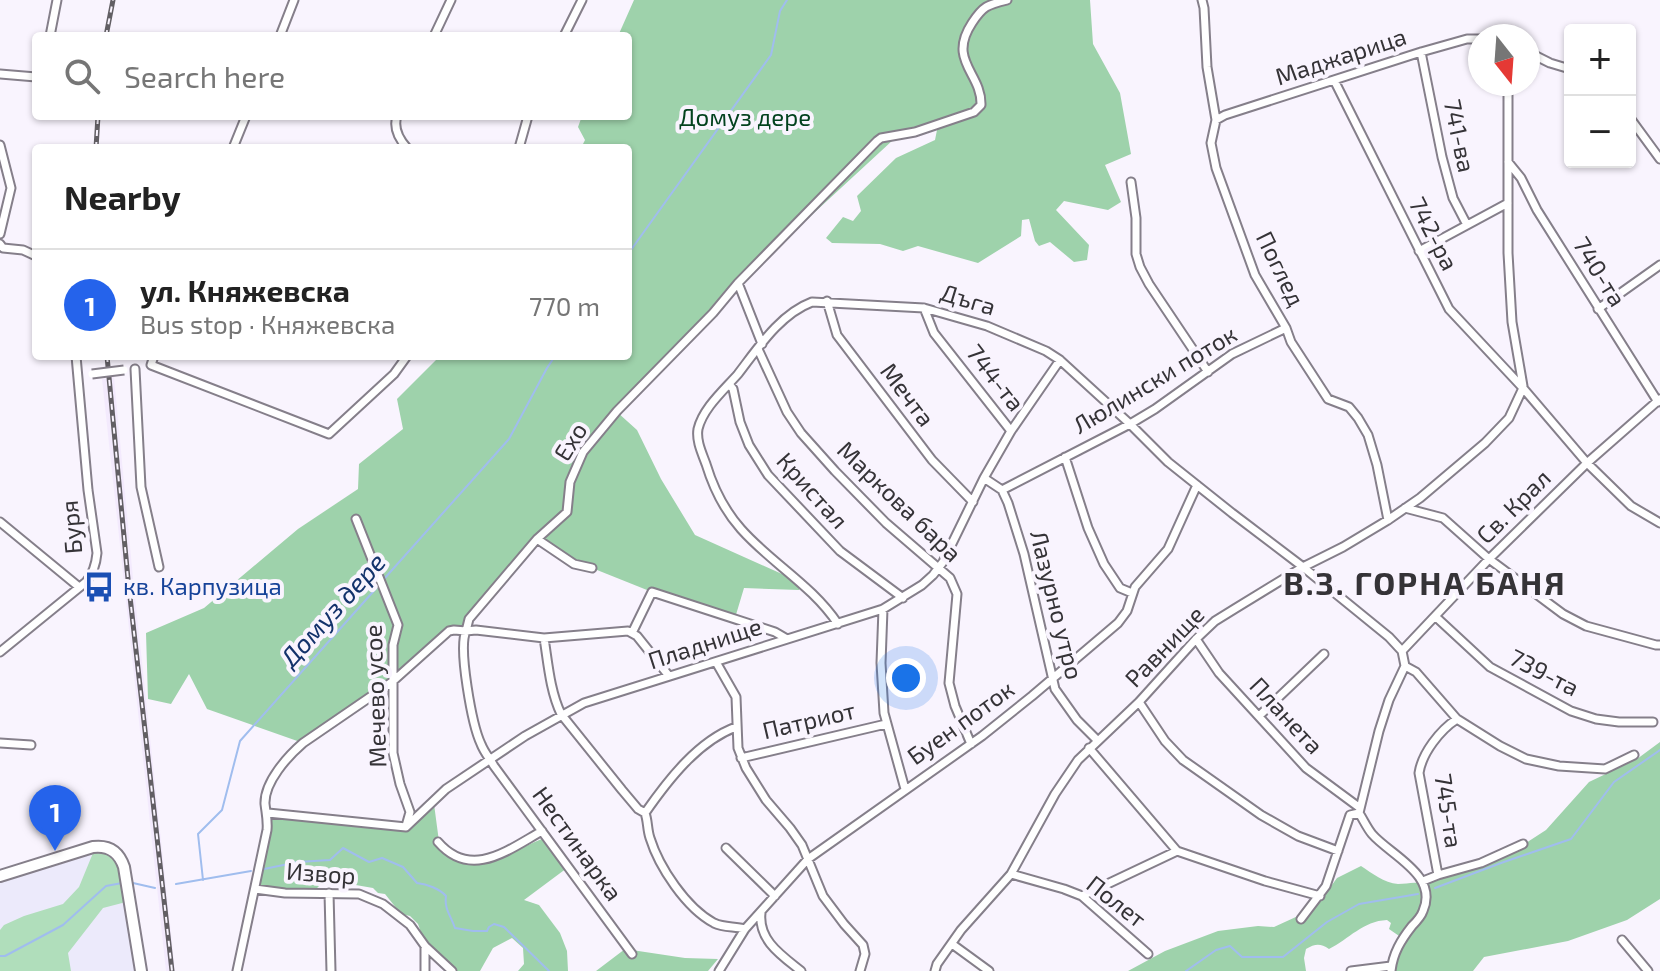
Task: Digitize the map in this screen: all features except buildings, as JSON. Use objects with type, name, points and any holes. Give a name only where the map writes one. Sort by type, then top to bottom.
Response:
[{"type":"street","points":[[51,32],[57,0]]},
{"type":"street","points":[[282,32],[294,0]]},
{"type":"street","points":[[436,32],[451,0]]},
{"type":"street","points":[[566,32],[582,0]]},
{"type":"street","name":"Ехо","points":[[466,631],[469,619],[537,539],[567,512],[570,482],[583,452],[617,411],[877,141],[974,112],[981,105],[981,96],[965,63],[965,33],[982,8],[1007,0]]},
{"type":"street","name":"Поглед","points":[[1203,4],[1207,67],[1216,120],[1211,143],[1216,168],[1255,275],[1291,342],[1328,399],[1349,407],[1368,435],[1388,520]]},
{"type":"street","name":"Маджарица","points":[[1216,120],[1468,39]]},
{"type":"street","name":"741-ва","points":[[1421,52],[1442,157],[1453,198],[1467,225]]},
{"type":"street","points":[[1540,58],[1564,67]]},
{"type":"street","points":[[0,74],[32,77]]},
{"type":"street","name":"742-ра","points":[[1334,80],[1449,309],[1587,463],[1631,506],[1660,523]]},
{"type":"street","points":[[1508,96],[1508,253],[1512,322],[1523,388]]},
{"type":"street","points":[[235,144],[244,120]]},
{"type":"street","points":[[395,120],[398,138],[403,144]]},
{"type":"street","points":[[520,144],[527,120]]},
{"type":"street","points":[[1636,126],[1660,159]]},
{"type":"street","points":[[0,145],[11,188],[0,234]]},
{"type":"street","name":"740-та","points":[[1507,160],[1521,178],[1537,210],[1598,309],[1659,401]]},
{"type":"street","points":[[1131,182],[1136,218],[1136,254],[1140,267],[1208,372]]},
{"type":"street","points":[[1419,251],[1508,203]]},
{"type":"street","points":[[0,244],[3,248],[32,254]]},
{"type":"street","points":[[1598,309],[1660,265]]},
{"type":"street","name":"Маркова бара","points":[[738,283],[787,412],[801,433],[886,523],[950,578],[957,594],[949,683],[971,744]]},
{"type":"street","name":"Дъга","points":[[838,624],[806,587],[737,525],[709,475],[698,430],[706,411],[787,317],[801,306],[827,301],[924,308],[987,326],[1032,344],[1060,360],[1168,462],[1303,567],[1402,651]]},
{"type":"street","name":"Мечта","points":[[827,301],[837,335],[932,460],[973,502]]},
{"type":"street","name":"744-та","points":[[924,308],[934,333],[1011,431]]},
{"type":"street","name":"Люлински поток","points":[[1002,490],[1130,424],[1241,348],[1286,328]]},
{"type":"street","name":"Буря","points":[[0,652],[90,577],[97,553],[77,360]]},
{"type":"street","points":[[151,365],[153,360]]},
{"type":"street","points":[[79,379],[92,374],[151,365],[329,434],[394,374],[404,360]]},
{"type":"street","name":"Пладнище","points":[[406,827],[446,789],[489,759],[561,714],[591,700],[838,624],[883,609],[903,598],[928,580],[938,568],[1011,431],[1060,360]]},
{"type":"street","points":[[135,369],[141,487],[159,567]]},
{"type":"street","name":"Кристал","points":[[729,384],[749,445],[768,475],[840,551],[903,598]]},
{"type":"street","name":"Равнище","points":[[935,971],[952,944],[1011,874],[1055,794],[1078,760],[1139,702],[1196,639],[1215,621],[1388,520],[1420,498],[1485,443],[1509,418],[1523,388]]},
{"type":"street","name":"Св. Крал","points":[[1402,651],[1489,559],[1587,463],[1659,401]]},
{"type":"street","points":[[1065,457],[1088,528],[1104,564],[1120,588],[1132,593]]},
{"type":"street","points":[[984,478],[1002,490]]},
{"type":"street","name":"Буен поток","points":[[719,971],[745,929],[808,859],[971,744],[1118,623],[1127,611],[1132,593],[1140,581],[1168,549],[1197,485]]},
{"type":"street","name":"Лазурно утро","points":[[1002,490],[1024,554],[1055,689],[1097,740]]},
{"type":"street","points":[[1405,508],[1443,518],[1489,559],[1563,614],[1586,626],[1660,645]]},
{"type":"street","name":"Мечево усое","points":[[356,519],[398,625],[393,645],[393,753],[410,812],[406,827]]},
{"type":"street","points":[[0,522],[79,587]]},
{"type":"street","points":[[537,539],[574,564],[592,568]]},
{"type":"street","points":[[632,633],[652,592],[775,632],[787,639]]},
{"type":"street","points":[[883,609],[881,663],[886,724],[905,789]]},
{"type":"street","name":"739-та","points":[[1436,617],[1490,667],[1571,711],[1596,719],[1653,722]]},
{"type":"street","points":[[237,971],[267,830],[267,791],[280,768],[303,743],[392,682],[449,631],[476,630],[544,638],[623,631],[632,633],[669,676]]},
{"type":"street","name":"Нестинарка","points":[[466,631],[463,652],[479,740],[489,759],[632,954]]},
{"type":"street","points":[[544,638],[561,714],[638,809],[645,813]]},
{"type":"street","name":"Планета","points":[[1196,639],[1219,673],[1306,768],[1360,810],[1372,834],[1423,881]]},
{"type":"street","points":[[1301,919],[1326,886],[1350,815],[1360,810],[1379,731],[1405,666],[1402,651]]},
{"type":"street","points":[[1259,716],[1324,654]]},
{"type":"street","points":[[716,662],[736,697],[736,727],[741,758],[760,792],[795,835],[823,896],[863,945],[865,954],[860,971]]},
{"type":"street","points":[[1405,666],[1416,672],[1457,719],[1526,759],[1559,766],[1605,769],[1634,755]]},
{"type":"street","points":[[1139,702],[1165,741],[1183,760],[1261,815],[1298,836],[1338,851]]},
{"type":"street","name":"745-та","points":[[1438,875],[1419,773],[1421,762],[1446,726],[1457,719]]},
{"type":"street","name":"Патриот","points":[[741,758],[886,724]]},
{"type":"street","points":[[736,727],[723,732],[696,752],[645,813],[649,837],[658,858],[683,895],[713,923],[745,929]]},
{"type":"street","points":[[0,743],[31,745]]},
{"type":"street","points":[[1089,748],[1177,851],[1320,896]]},
{"type":"street","points":[[268,813],[406,827]]},
{"type":"street","points":[[438,842],[446,852],[461,860],[476,862],[494,857],[542,831]]},
{"type":"street","points":[[1351,971],[1391,969],[1401,940],[1423,913],[1426,898],[1423,881],[1481,863],[1523,844]]},
{"type":"street","points":[[0,876],[78,850],[101,846],[116,852],[124,867],[141,971]]},
{"type":"street","points":[[726,848],[775,896]]},
{"type":"street","points":[[1082,896],[1177,851]]},
{"type":"street","name":"Полет","points":[[1011,874],[1082,896],[1148,954]]},
{"type":"street","name":"Извор","points":[[255,889],[285,893],[359,894],[383,904],[410,925],[425,946],[452,971]]},
{"type":"street","points":[[329,893],[331,971]]},
{"type":"street","points":[[761,910],[760,923],[765,936],[775,950],[801,971]]},
{"type":"street","points":[[1622,940],[1648,971]]},
{"type":"street","points":[[952,944],[989,971]]},
{"type":"street","points":[[425,946],[425,971]]},
{"type":"shaded area","points":[[114,377],[175,971],[166,971],[102,379]]},
{"type":"shaded area","points":[[101,852],[117,859],[138,971],[0,971],[0,882]]},
{"type":"green space","name":"Домуз дере","points":[[634,0],[1090,0],[1093,44],[1120,93],[1131,154],[1105,165],[1121,202],[1108,210],[1064,201],[1056,210],[1089,245],[1087,260],[1074,262],[1050,242],[1039,246],[1029,219],[1022,220],[1021,236],[978,263],[918,246],[903,251],[880,244],[832,243],[826,238],[843,217],[853,221],[861,211],[857,196],[896,158],[935,140],[937,130],[914,127],[893,140],[738,283],[617,412],[637,430],[661,479],[695,535],[802,583],[799,590],[744,588],[735,618],[574,564],[537,540],[469,619],[466,631],[454,630],[392,682],[303,743],[207,709],[189,674],[171,704],[148,699],[146,633],[204,608],[298,529],[358,489],[359,464],[403,429],[397,399],[436,360],[632,360],[632,144],[583,144],[585,140],[578,127],[581,120],[632,120],[632,32],[620,32]]},
{"type":"green space","points":[[1660,742],[1660,899],[1627,920],[1568,941],[1484,957],[1473,971],[1391,971],[1402,938],[1389,929],[1391,923],[1387,920],[1363,927],[1329,949],[1318,945],[1306,949],[1306,971],[1128,971],[1165,951],[1218,931],[1274,927],[1298,916],[1310,915],[1337,878],[1361,866],[1393,883],[1419,883],[1423,896],[1419,917],[1425,904],[1423,881],[1518,848],[1546,830],[1589,782],[1637,759]]},
{"type":"green space","points":[[434,804],[440,849],[468,863],[492,861],[544,838],[567,868],[524,900],[539,905],[560,933],[567,951],[568,971],[518,971],[524,964],[523,948],[512,938],[493,948],[480,971],[456,971],[424,941],[418,924],[410,916],[401,914],[385,894],[373,888],[350,884],[320,885],[313,892],[256,888],[271,816],[407,829]]},
{"type":"green space","points":[[93,853],[109,854],[118,864],[126,902],[103,908],[68,953],[71,971],[0,971],[0,930],[4,925],[63,904],[79,887]]},
{"type":"green space","points":[[625,949],[685,958],[718,959],[708,971],[596,971]]},
{"type":"waterway","name":"Домуз дере","points":[[632,248],[771,55],[780,11],[787,0]]},
{"type":"waterway","name":"Домуз дере","points":[[384,579],[509,439],[552,360]]},
{"type":"waterway","name":"Домуз дере","points":[[203,880],[198,834],[222,810],[240,741],[380,584]]},
{"type":"waterway","points":[[1435,888],[1571,839],[1614,782],[1660,750]]},
{"type":"waterway","points":[[264,869],[330,860],[343,848],[369,862],[382,858],[403,867],[417,883],[443,893],[455,928],[487,931],[494,924],[504,927],[549,971]]},
{"type":"waterway","points":[[176,884],[251,871]]},
{"type":"waterway","name":"Домуз дере","points":[[0,956],[63,925],[106,886],[122,883]]},
{"type":"waterway","name":"Домуз дере","points":[[133,883],[155,888]]},
{"type":"waterway","points":[[1186,971],[1216,950],[1230,946],[1242,957],[1283,957],[1327,922],[1359,904],[1418,894]]},
{"type":"railway","points":[[107,32],[113,0]]},
{"type":"railway","points":[[96,144],[98,120]]},
{"type":"railway","points":[[107,360],[128,579],[172,971]]},
{"type":"place","name":"кв. Карпузица","points":[[99,587]]},
{"type":"place","name":"ул. Княжевска","points":[[55,851]]},
{"type":"district","name":"В.З. ГОРНА БАНЯ","points":[[1425,584]]}]
